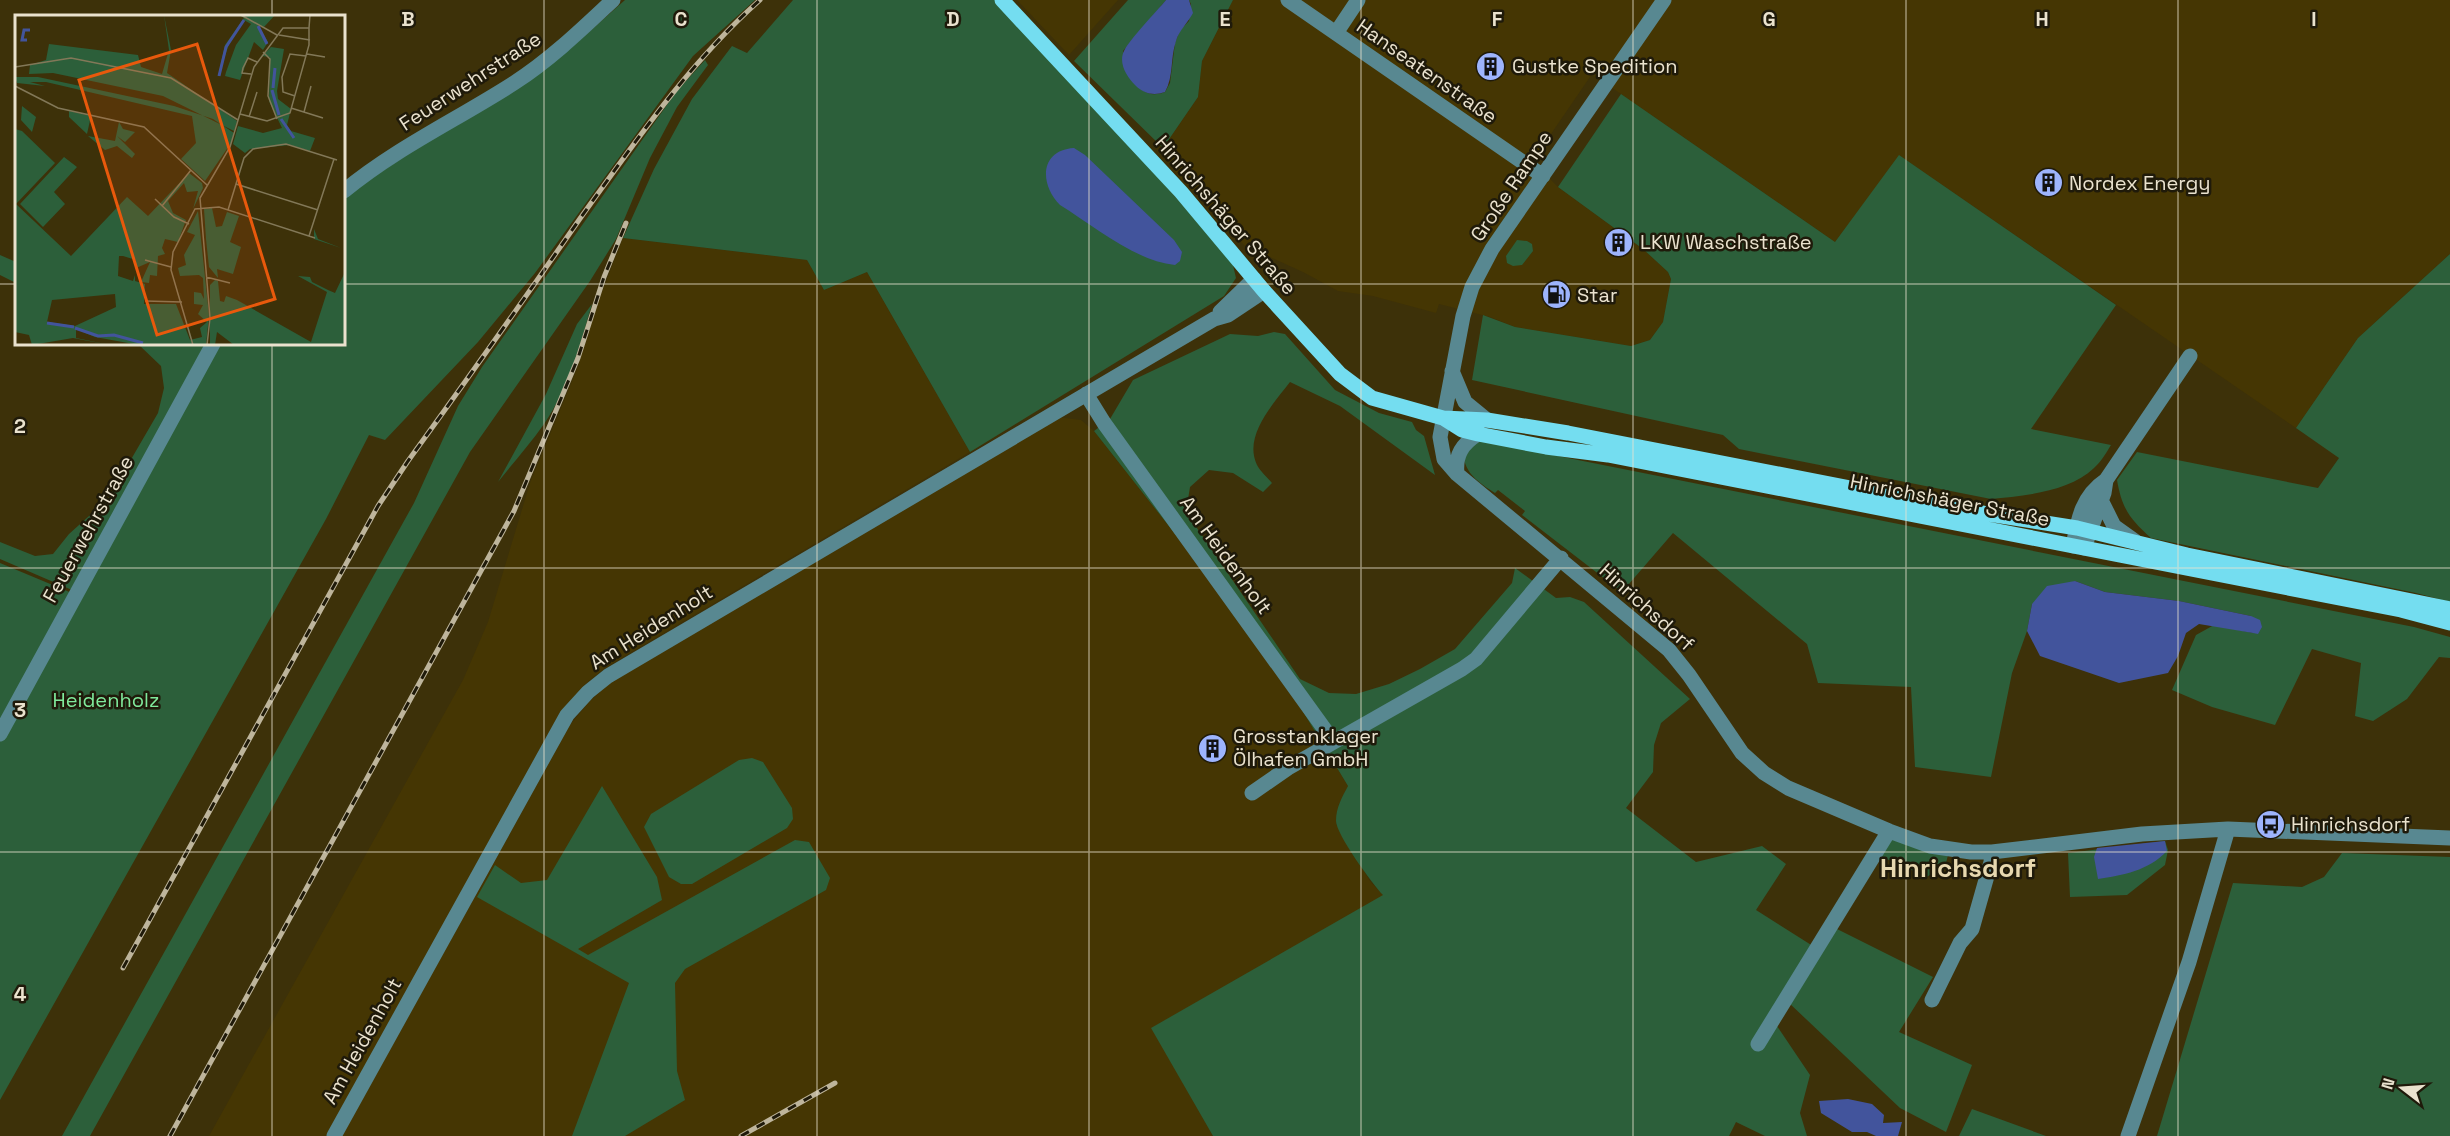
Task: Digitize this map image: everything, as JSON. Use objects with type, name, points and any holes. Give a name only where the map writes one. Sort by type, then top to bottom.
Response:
[{"type":"main road","name":"Hinrichshäger Straße","points":[[1002,0],[1181,192],[1259,285],[1340,374],[1355,387],[1385,403],[1443,418],[1487,420],[1603,440],[1964,510],[2083,529],[2187,555],[2450,609]]},
{"type":"main road","name":"Hinrichshäger Straße","points":[[1443,418],[1462,430],[1478,434],[1620,457],[2401,610],[2450,623]]},
{"type":"street","name":"Feuerwehrstraße","points":[[345,190],[372,168],[516,82],[568,42],[613,0]]},
{"type":"street","name":"Hanseatenstraße","points":[[1288,0],[1543,176]]},
{"type":"street","points":[[1336,33],[1358,0]]},
{"type":"street","name":"Große Rampe","points":[[1443,418],[1463,316],[1479,271],[1664,0]]},
{"type":"street","name":"Am Heidenholt","points":[[334,1136],[567,715],[588,692],[618,670],[1214,319],[1259,285]]},
{"type":"street","name":"Feuerwehrstraße","points":[[0,734],[212,345]]},
{"type":"street","points":[[2083,529],[2101,500],[2106,480],[2190,356]]},
{"type":"street","points":[[1452,371],[1465,402],[1487,420]]},
{"type":"street","name":"Am Heidenholt","points":[[1086,394],[1104,423],[1333,741]]},
{"type":"street","name":"Hinrichsdorf","points":[[1443,418],[1441,447],[1444,459],[1467,483],[1561,558],[1669,651],[1689,675],[1742,753],[1764,774],[1788,788],[1889,831],[1930,846],[1971,852],[1992,852],[2142,834],[2228,829],[2450,838]]},
{"type":"street","points":[[1458,474],[1460,450],[1478,434]]},
{"type":"street","points":[[2078,547],[2083,529],[2084,504],[2096,487],[2106,480]]},
{"type":"street","points":[[2101,500],[2114,526],[2135,541]]},
{"type":"street","points":[[1250,790],[1476,659],[1561,558]]},
{"type":"street","points":[[2128,1136],[2189,962],[2228,829]]},
{"type":"street","points":[[1758,1044],[1889,831]]},
{"type":"street","points":[[1932,1000],[1960,943],[1972,929],[1992,852]]},
{"type":"shaded area","points":[[1017,0],[1118,0],[1069,55]]},
{"type":"shaded area","points":[[1233,0],[2450,0],[2450,254],[2358,338],[2296,428],[1900,156],[1835,242],[1592,74],[1540,150],[1536,165],[1558,187],[1643,249],[1668,272],[1671,279],[1663,322],[1650,340],[1631,346],[1515,327],[1490,317],[1439,304],[1436,313],[1373,296],[1338,291],[1244,245],[1173,170],[1172,158],[1163,148],[1198,97],[1202,61]]},
{"type":"shaded area","points":[[623,238],[807,260],[824,290],[867,272],[970,452],[606,667],[584,685],[562,711],[326,1136],[209,1136],[463,680],[488,622],[530,483],[577,369],[600,297]]},
{"type":"shaded area","points":[[1057,417],[1081,420],[1094,431],[1220,591],[1299,705],[1348,786],[1339,804],[1336,824],[1370,881],[1384,896],[1152,1028],[1213,1136],[342,1136],[570,725],[589,702],[613,680]]},
{"type":"green space","name":"Heidenholz","points":[[625,0],[755,0],[693,56],[535,273],[478,342],[385,440],[369,435],[326,519],[0,1100],[0,563],[79,596],[217,345],[345,345],[345,195],[571,48]]},
{"type":"green space","points":[[793,0],[995,0],[1062,69],[1232,261],[1236,278],[1224,296],[970,452],[867,272],[824,290],[807,260],[623,238],[654,169],[692,99],[732,46],[747,53]]},
{"type":"green space","points":[[1128,0],[1166,0],[1123,51],[1136,83],[1148,93],[1155,94],[1165,92],[1170,83],[1175,43],[1180,30],[1189,21],[1191,4],[1189,0],[1233,0],[1202,61],[1198,97],[1163,148],[1074,61]]},
{"type":"green space","points":[[705,60],[708,65],[677,107],[650,158],[616,239],[590,281],[470,452],[90,1136],[62,1136],[414,503],[458,406],[482,367],[676,92]]},
{"type":"green space","points":[[1621,94],[1835,242],[1899,155],[2116,305],[2031,429],[2111,445],[2101,460],[2084,476],[2059,488],[1991,499],[1739,449],[1723,435],[1472,380],[1483,315],[1515,327],[1631,346],[1650,340],[1663,322],[1671,279],[1668,272],[1643,249],[1558,187]]},
{"type":"green space","points":[[1517,240],[1532,244],[1533,251],[1522,265],[1513,266],[1507,263],[1506,256]]},
{"type":"green space","points":[[2450,254],[2450,602],[2151,538],[2132,519],[2121,499],[2117,480],[2137,452],[2318,488],[2339,458],[2296,428],[2358,338]]},
{"type":"green space","points":[[0,255],[15,262],[15,282],[0,275]]},
{"type":"green space","points":[[592,304],[573,366],[553,410],[498,482],[546,394],[577,324]]},
{"type":"green space","points":[[1274,332],[1285,334],[1335,390],[1379,413],[1412,422],[1416,430],[1424,436],[1435,475],[1340,406],[1290,382],[1268,410],[1254,443],[1257,465],[1272,483],[1263,492],[1233,473],[1209,470],[1190,487],[1186,512],[1300,679],[1329,693],[1356,694],[1389,684],[1420,669],[1455,649],[1512,583],[1515,568],[1556,598],[1570,597],[1584,602],[1690,699],[1661,723],[1654,745],[1653,772],[1626,808],[1696,862],[1762,846],[1786,864],[1756,910],[1816,948],[1835,928],[1933,977],[1899,1032],[1972,1065],[1946,1132],[1900,1108],[1788,1002],[1775,1023],[1810,1075],[1800,1113],[1807,1136],[1765,1136],[1736,1122],[1729,1136],[1213,1136],[1151,1028],[1383,895],[1356,859],[1338,828],[1337,812],[1348,786],[1299,705],[1220,591],[1094,431],[1110,419],[1133,380],[1230,334],[1258,336]]},
{"type":"green space","points":[[139,345],[208,345],[72,590],[0,559],[0,542],[35,556],[53,554],[69,534],[108,499],[158,413],[164,388],[161,366]]},
{"type":"green space","points":[[1483,441],[2414,627],[2450,637],[2450,658],[2439,657],[2407,699],[2373,721],[2355,716],[2361,663],[2312,649],[2275,725],[2212,707],[2172,690],[2196,635],[2214,625],[2253,633],[2251,616],[2179,601],[2105,592],[2075,581],[2032,604],[2027,631],[2012,673],[1991,777],[1915,767],[1911,687],[1818,683],[1807,644],[1673,533],[1622,592],[1522,515],[1525,511],[1498,490],[1495,493],[1475,479],[1464,459],[1473,444]]},
{"type":"green space","points":[[752,758],[763,762],[792,808],[793,819],[787,828],[692,884],[681,884],[669,877],[644,827],[651,814],[739,760]]},
{"type":"green space","points":[[602,786],[657,877],[662,900],[578,949],[588,955],[795,840],[809,842],[830,878],[826,890],[685,969],[675,983],[677,1071],[685,1100],[625,1136],[572,1136],[629,983],[477,897],[495,865],[521,883],[547,880]]},
{"type":"green space","points":[[1892,838],[1948,855],[1946,863],[1927,877],[1880,856]]},
{"type":"green space","points":[[2165,841],[2168,850],[2165,865],[2127,895],[2070,897],[2068,853]]},
{"type":"green space","points":[[2342,853],[2450,857],[2450,1136],[2157,1136],[2233,883],[2302,887],[2324,877]]},
{"type":"green space","points":[[1972,1109],[2046,1136],[1959,1136]]},
{"type":"water","points":[[1166,0],[1189,0],[1193,13],[1177,37],[1170,80],[1165,92],[1149,93],[1138,88],[1129,78],[1124,70],[1122,56],[1131,40]]},
{"type":"water","points":[[1074,148],[1085,155],[1174,240],[1182,252],[1180,261],[1175,265],[1160,262],[1130,250],[1060,205],[1049,188],[1046,169],[1049,161],[1055,155],[1063,150]]},
{"type":"water","points":[[2075,581],[2105,592],[2179,601],[2251,616],[2260,620],[2262,627],[2258,634],[2199,624],[2186,633],[2178,656],[2168,673],[2119,683],[2040,656],[2027,631],[2032,604],[2047,586]]},
{"type":"water","points":[[2165,841],[2167,851],[2152,863],[2126,874],[2098,879],[2094,857],[2097,848]]},
{"type":"water","points":[[1848,1099],[1872,1104],[1884,1115],[1883,1123],[1902,1122],[1898,1136],[1876,1136],[1867,1132],[1852,1132],[1821,1113],[1819,1101]]},
{"type":"railway","points":[[123,968],[378,506],[642,133],[709,50],[760,0]]},
{"type":"railway","points":[[170,1136],[514,511],[578,358],[604,277],[626,223]]},
{"type":"railway","points":[[741,1136],[835,1083]]},
{"type":"place","name":"Gustke Spedition","points":[[1491,66]]},
{"type":"place","name":"Nordex Energy","points":[[2048,183]]},
{"type":"place","name":"LKW Waschstraße","points":[[1619,242]]},
{"type":"place","name":"Star","points":[[1556,295]]},
{"type":"place","name":"Grosstanklager Ölhafen GmbH","points":[[1212,748]]},
{"type":"place","name":"Hinrichsdorf","points":[[2270,824]]},
{"type":"district","name":"Hinrichsdorf","points":[[1958,868]]}]
